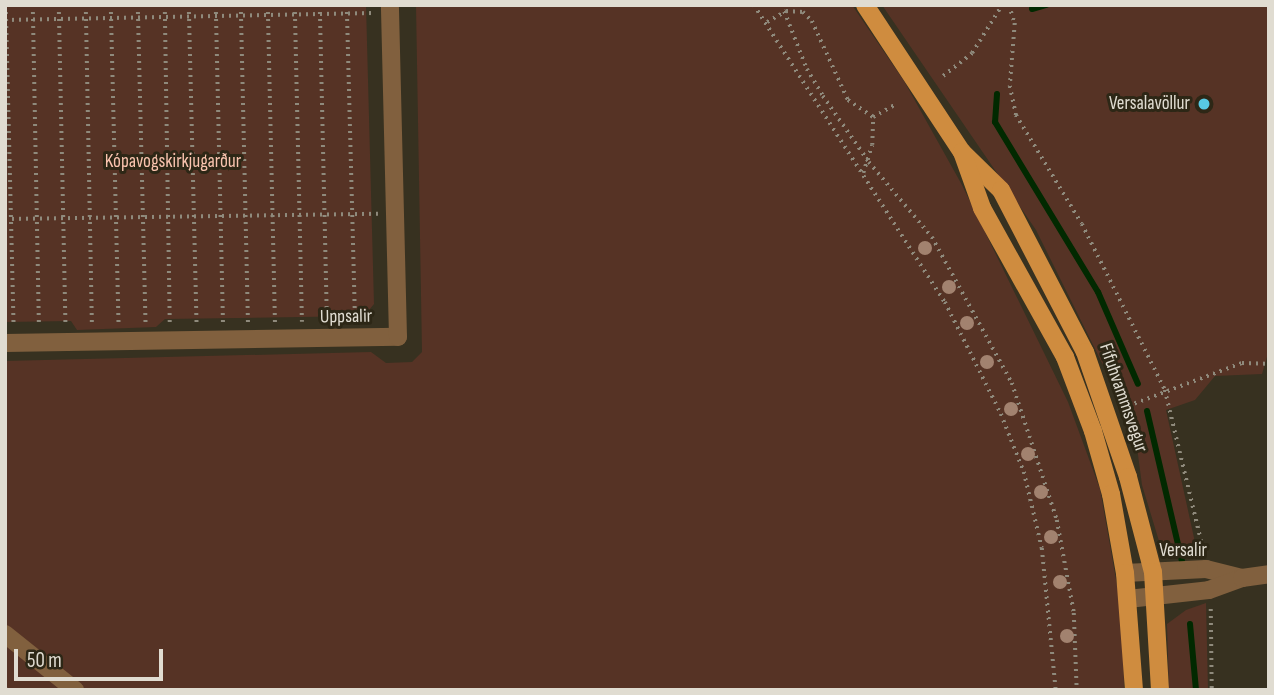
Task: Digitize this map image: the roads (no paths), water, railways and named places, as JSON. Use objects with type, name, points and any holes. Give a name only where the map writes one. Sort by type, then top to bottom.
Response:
[{"type":"main road","name":"Fífuhvammsvegur","points":[[864,5],[962,152],[1001,190],[1085,352],[1128,477],[1153,572],[1157,596],[1160,690]]},
{"type":"main road","name":"Fífuhvammsvegur","points":[[962,152],[982,208],[1065,357],[1111,494],[1125,573],[1134,690]]},
{"type":"street","name":"Uppsalir","points":[[10,343],[398,337],[390,9]]},
{"type":"street","name":"Versalir","points":[[1125,573],[1206,569],[1241,578]]},
{"type":"street","name":"Versalir","points":[[1128,599],[1209,590],[1241,578],[1269,574]]},
{"type":"street","points":[[5,634],[75,690]]},
{"type":"waterway","points":[[1032,9],[1046,5]]},
{"type":"waterway","points":[[997,94],[995,122],[1098,292],[1138,384]]},
{"type":"waterway","points":[[1147,411],[1182,561]]},
{"type":"waterway","points":[[1190,624],[1196,690]]},
{"type":"place","name":"Versalavöllur","points":[[1204,104]]},
{"type":"park label","name":"Kópavogskirkjugarður","points":[[173,162]]}]
